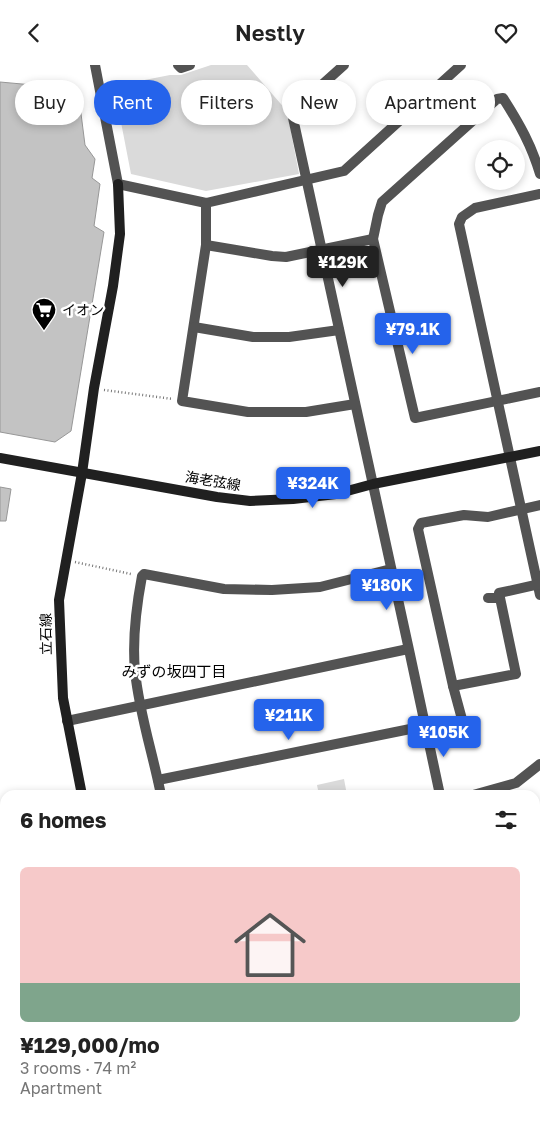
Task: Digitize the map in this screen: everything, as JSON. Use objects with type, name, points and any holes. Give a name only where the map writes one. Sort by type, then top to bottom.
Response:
[{"type":"street","points":[[95,65],[118,184],[206,203],[344,171],[456,67]]},
{"type":"street","points":[[178,65],[181,67],[190,65]]},
{"type":"street","points":[[344,65],[295,109],[293,118],[439,790]]},
{"type":"street","points":[[540,174],[534,154],[524,132],[503,98],[497,99],[382,202],[373,239],[415,418],[540,392]]},
{"type":"street","name":"立石線","points":[[81,790],[63,698],[59,600],[113,286],[119,243],[118,184]]},
{"type":"street","points":[[453,686],[516,673],[499,593],[539,588],[459,224],[462,217],[475,208],[540,194]]},
{"type":"street","points":[[206,203],[206,245],[182,401],[248,412],[306,412],[355,404]]},
{"type":"street","points":[[206,245],[286,257],[373,239]]},
{"type":"street","points":[[194,327],[253,337],[289,337],[339,331]]},
{"type":"street","name":"海老弦線","points":[[0,458],[217,497],[250,501],[336,494],[373,484],[540,451]]},
{"type":"street","points":[[466,734],[453,686],[418,529],[421,523],[464,515],[488,517],[540,505]]},
{"type":"street","points":[[160,790],[140,705],[135,671],[134,618],[142,576],[144,574],[224,589],[272,590],[320,587],[391,569]]},
{"type":"street","points":[[488,598],[500,598]]},
{"type":"street","points":[[67,721],[408,649]]},
{"type":"street","points":[[158,781],[425,726]]},
{"type":"street","points":[[492,790],[516,783],[540,764]]},
{"type":"path","points":[[94,388],[182,401]]},
{"type":"path","points":[[66,560],[142,576]]},
{"type":"shaded area","points":[[211,65],[247,65],[260,80],[181,80],[181,125],[272,125],[272,94],[282,105],[282,125],[290,125],[299,174],[206,191],[131,174],[122,125],[171,125],[171,80],[145,80],[181,75]]},
{"type":"shaded area","points":[[344,779],[346,790],[318,790],[317,785]]},
{"type":"building","name":"イオン","points":[[0,82],[15,83],[15,125],[82,125],[85,145],[95,159],[92,178],[100,184],[94,226],[104,232],[71,431],[55,442],[0,432]]},
{"type":"building","points":[[0,487],[11,489],[6,521],[0,521]]},
{"type":"place","name":"イオン","points":[[44,331]]},
{"type":"district","name":"みずの坂四丁目","points":[[174,672]]}]
